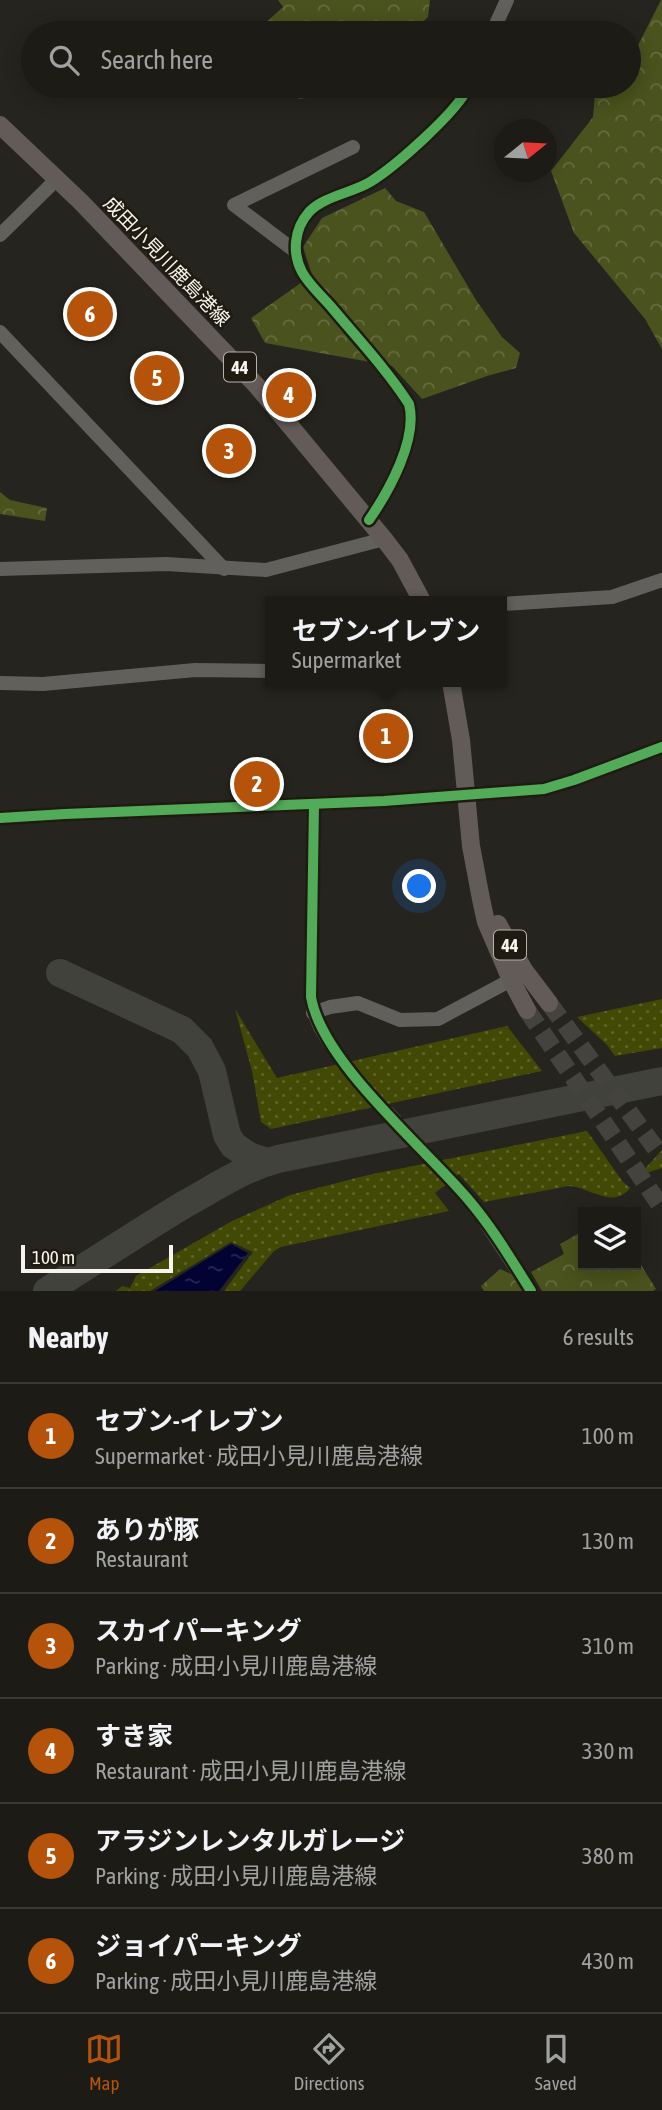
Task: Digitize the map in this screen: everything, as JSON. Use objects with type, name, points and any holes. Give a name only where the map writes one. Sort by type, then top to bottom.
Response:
[{"type":"main road","name":"成田小見川鹿島港線","points":[[0,125],[57,178],[257,386],[384,539],[400,560],[419,596]]},
{"type":"main road","name":"44","points":[[453,687],[458,710],[471,846],[486,922],[527,1010]]},
{"type":"main road","name":"44","points":[[478,883],[524,970],[549,1003]]},
{"type":"street","points":[[497,21],[507,0]]},
{"type":"street","points":[[369,520],[385,494],[408,442],[412,416],[410,404],[303,274],[295,251],[299,229],[310,211],[369,183],[401,159],[462,98]]},
{"type":"street","points":[[295,251],[234,205],[353,147]]},
{"type":"street","points":[[0,234],[57,178]]},
{"type":"street","points":[[0,332],[224,569]]},
{"type":"street","points":[[0,569],[166,564],[266,570],[384,539]]},
{"type":"street","points":[[507,604],[612,597],[662,580]]},
{"type":"street","points":[[0,683],[43,684],[195,670],[265,671]]},
{"type":"street","points":[[0,818],[466,796],[557,786],[662,747]]},
{"type":"street","points":[[314,804],[311,997],[313,1013],[333,1047]]},
{"type":"street","points":[[313,1013],[330,1007],[358,1003],[400,1020],[438,1019],[511,980]]},
{"type":"street","points":[[484,1220],[531,1291]]},
{"type":"green space","points":[[278,0],[430,0],[428,17],[424,21],[267,21],[283,7]]},
{"type":"green space","points":[[662,0],[662,349],[645,319],[574,233],[555,182],[557,163],[593,117],[595,98],[641,98],[641,39]]},
{"type":"green space","points":[[385,188],[396,201],[424,212],[476,300],[502,337],[520,353],[516,368],[422,399],[392,366],[265,343],[251,318],[312,275],[303,247],[322,218]]},
{"type":"green space","points":[[0,492],[10,500],[47,508],[45,521],[0,514]]},
{"type":"green space","points":[[662,999],[662,1048],[615,1056],[577,1017]]},
{"type":"green space","points":[[235,1009],[277,1078],[507,1026],[542,1071],[271,1129],[261,1122],[252,1071]]},
{"type":"green space","points":[[587,1131],[630,1188],[623,1194],[616,1197],[601,1196],[569,1186],[484,1202],[459,1174],[435,1193],[449,1211],[281,1247],[274,1251],[240,1291],[224,1291],[253,1252],[231,1242],[150,1291],[116,1291],[122,1286],[130,1288],[136,1276],[232,1221],[290,1195],[368,1175]]},
{"type":"green space","points":[[662,1150],[662,1168],[646,1173],[632,1183]]},
{"type":"green space","points":[[578,1234],[578,1270],[641,1270],[641,1265],[656,1289],[542,1291],[531,1272],[564,1254],[560,1244]]},
{"type":"green space","points":[[500,1269],[518,1277],[526,1291],[484,1291],[481,1286]]},
{"type":"water","points":[[231,1244],[248,1253],[219,1291],[155,1291]]},
{"type":"taxiway","points":[[60,973],[182,1030],[200,1048],[212,1071],[227,1135],[233,1145],[249,1156],[267,1162]]},
{"type":"taxiway","points":[[47,1291],[185,1204],[253,1167],[278,1159],[662,1081]]},
{"type":"tunnel","points":[[549,1003],[662,1157]]},
{"type":"tunnel","points":[[527,1010],[662,1208]]},
{"type":"tunnel","points":[[333,1047],[354,1076],[468,1199],[484,1220]]},
{"type":"cycle path","points":[[369,520],[393,480],[406,448],[411,418],[409,404],[392,379],[305,277],[299,265],[296,241],[300,226],[309,212],[330,198],[370,182],[381,174],[439,124],[461,98]]},
{"type":"cycle path","points":[[0,818],[384,801],[544,789],[662,747]]},
{"type":"cycle path","points":[[314,804],[311,997],[319,1022],[334,1049],[354,1075],[476,1209],[531,1291]]},
{"type":"place","name":"ジョイパーキング","points":[[90,314]]},
{"type":"place","name":"アラジンレンタルガレージ","points":[[157,378]]},
{"type":"place","name":"すき家","points":[[289,395]]},
{"type":"place","name":"スカイパーキング","points":[[229,451]]},
{"type":"place","name":"セブン-イレブン","points":[[386,736]]},
{"type":"place","name":"ありが豚","points":[[257,784]]}]
